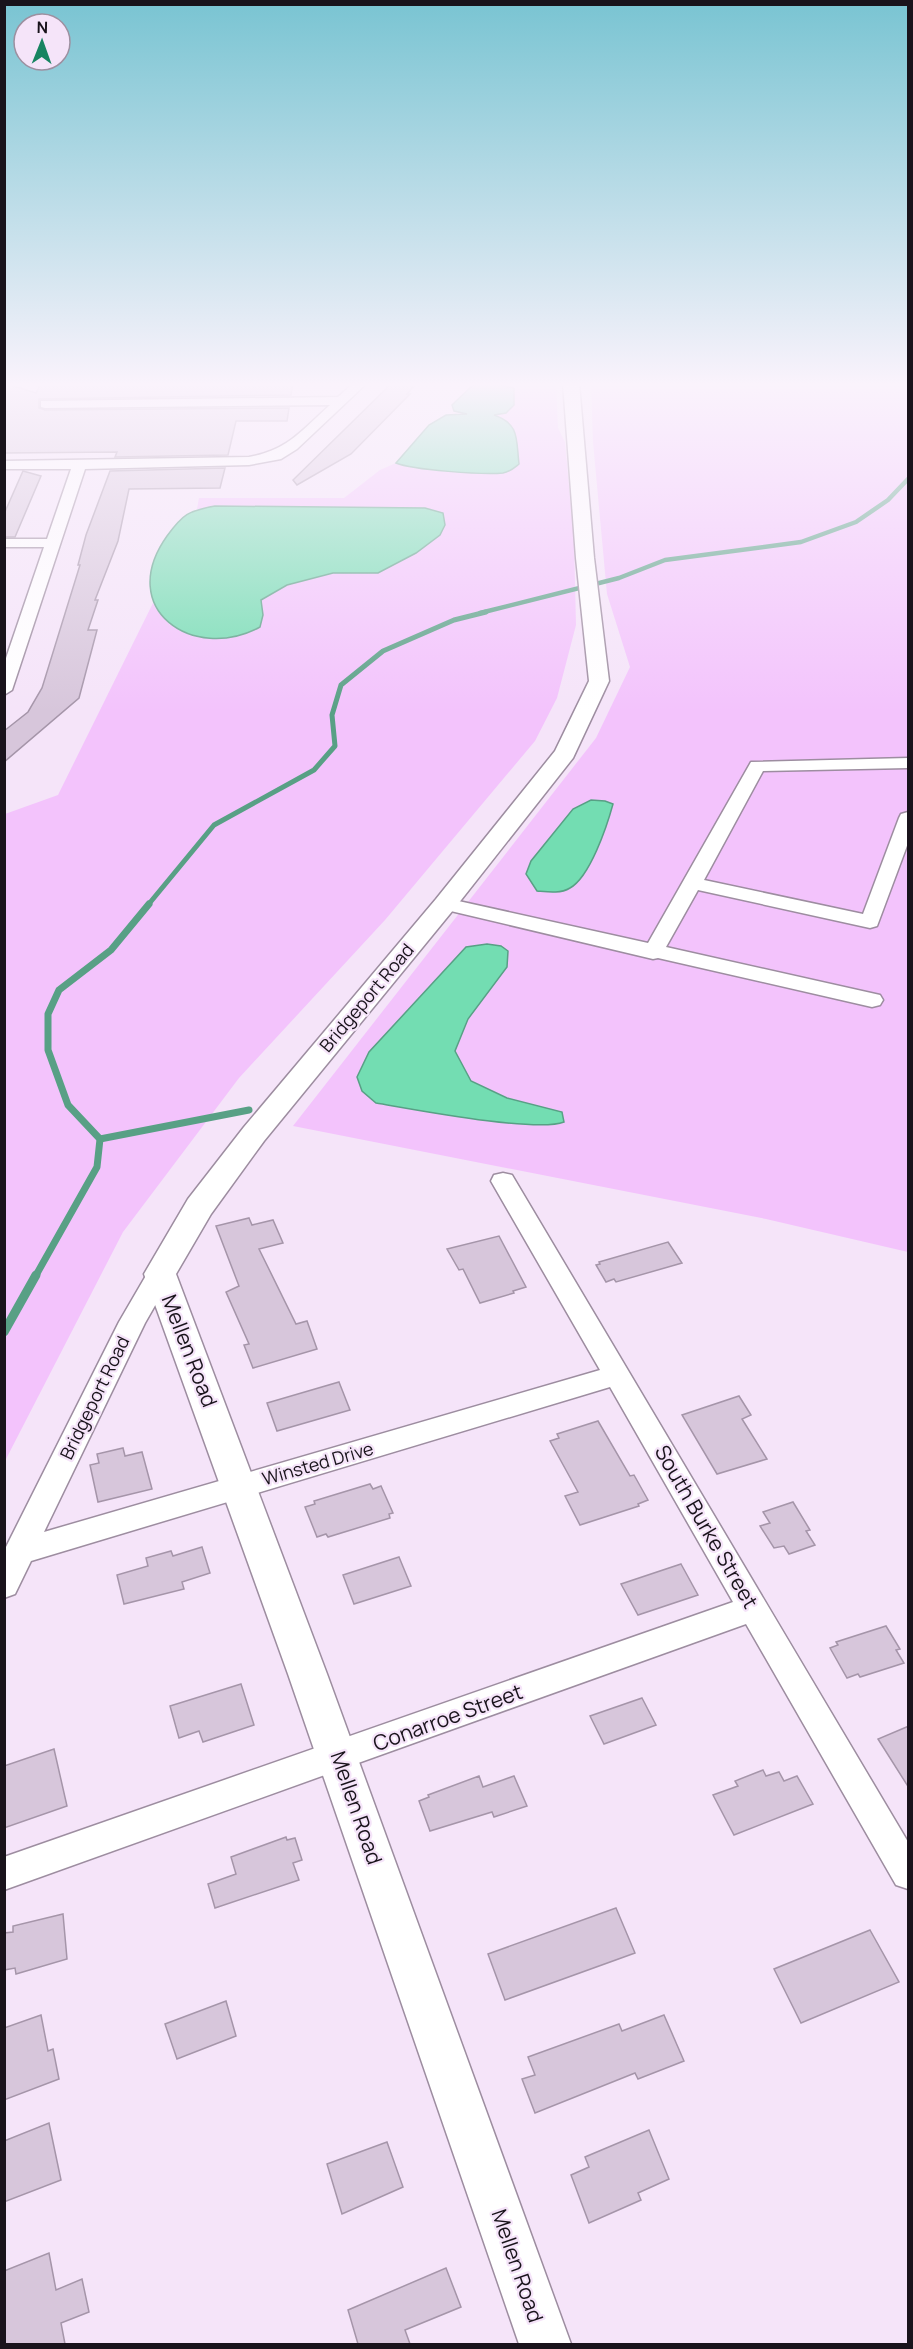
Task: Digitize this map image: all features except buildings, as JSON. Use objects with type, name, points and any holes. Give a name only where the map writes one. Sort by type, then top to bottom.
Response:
[{"type":"street","points":[[4,690],[70,493]]},
{"type":"street","name":"Bridgeport Road","points":[[4,1585],[132,1322],[199,1207],[254,1134],[445,904],[565,753],[599,681],[580,493]]},
{"type":"street","points":[[4,543],[54,543]]},
{"type":"street","points":[[653,953],[757,766],[909,763]]},
{"type":"street","points":[[692,883],[870,922],[909,818]]},
{"type":"street","points":[[445,904],[653,953],[872,1000]]},
{"type":"street","name":"South Burke Street","points":[[503,1181],[909,1873]]},
{"type":"street","name":"Mellen Road","points":[[160,1274],[241,1487],[338,1756],[544,2344]]},
{"type":"street","name":"Winsted Drive","points":[[19,1552],[617,1375]]},
{"type":"street","name":"Conarroe Street","points":[[4,1874],[754,1608]]},
{"type":"shaded area","points":[[351,493],[570,493],[574,540],[576,625],[557,698],[535,741],[385,920],[239,1078],[123,1232],[5,1461],[5,814],[58,795],[153,603],[170,625],[261,600],[287,585],[333,573],[378,573],[425,508],[197,509],[199,498],[344,498]]},
{"type":"shaded area","points":[[598,493],[908,493],[908,1252],[766,1219],[293,1126],[596,738],[630,667],[607,594]]},
{"type":"shaded area","points":[[215,506],[425,508],[443,513],[445,525],[440,535],[416,553],[378,573],[333,573],[287,585],[261,600],[263,615],[260,627],[235,636],[210,638],[187,633],[169,622],[156,606],[150,586],[153,562],[167,536],[182,518],[198,510]]},
{"type":"shaded area","points":[[591,800],[613,804],[591,862],[570,888],[558,892],[537,891],[526,874],[531,861],[573,809]]},
{"type":"shaded area","points":[[487,944],[501,946],[508,951],[507,967],[468,1019],[455,1051],[471,1081],[507,1098],[562,1112],[564,1122],[528,1125],[444,1115],[376,1103],[362,1091],[357,1077],[369,1052],[466,947]]},
{"type":"waterway","points":[[480,613],[619,578],[665,560],[801,542],[856,522],[895,493]]},
{"type":"waterway","points":[[148,905],[214,825],[314,770],[335,746],[332,715],[341,685],[383,651],[454,620],[486,612]]},
{"type":"waterway","points":[[100,1139],[68,1105],[48,1050],[48,1014],[59,990],[111,950],[149,904]]},
{"type":"waterway","points":[[100,1139],[249,1110]]},
{"type":"waterway","points":[[35,1277],[97,1167],[100,1139]]},
{"type":"waterway","points":[[4,1332],[36,1275]]}]
